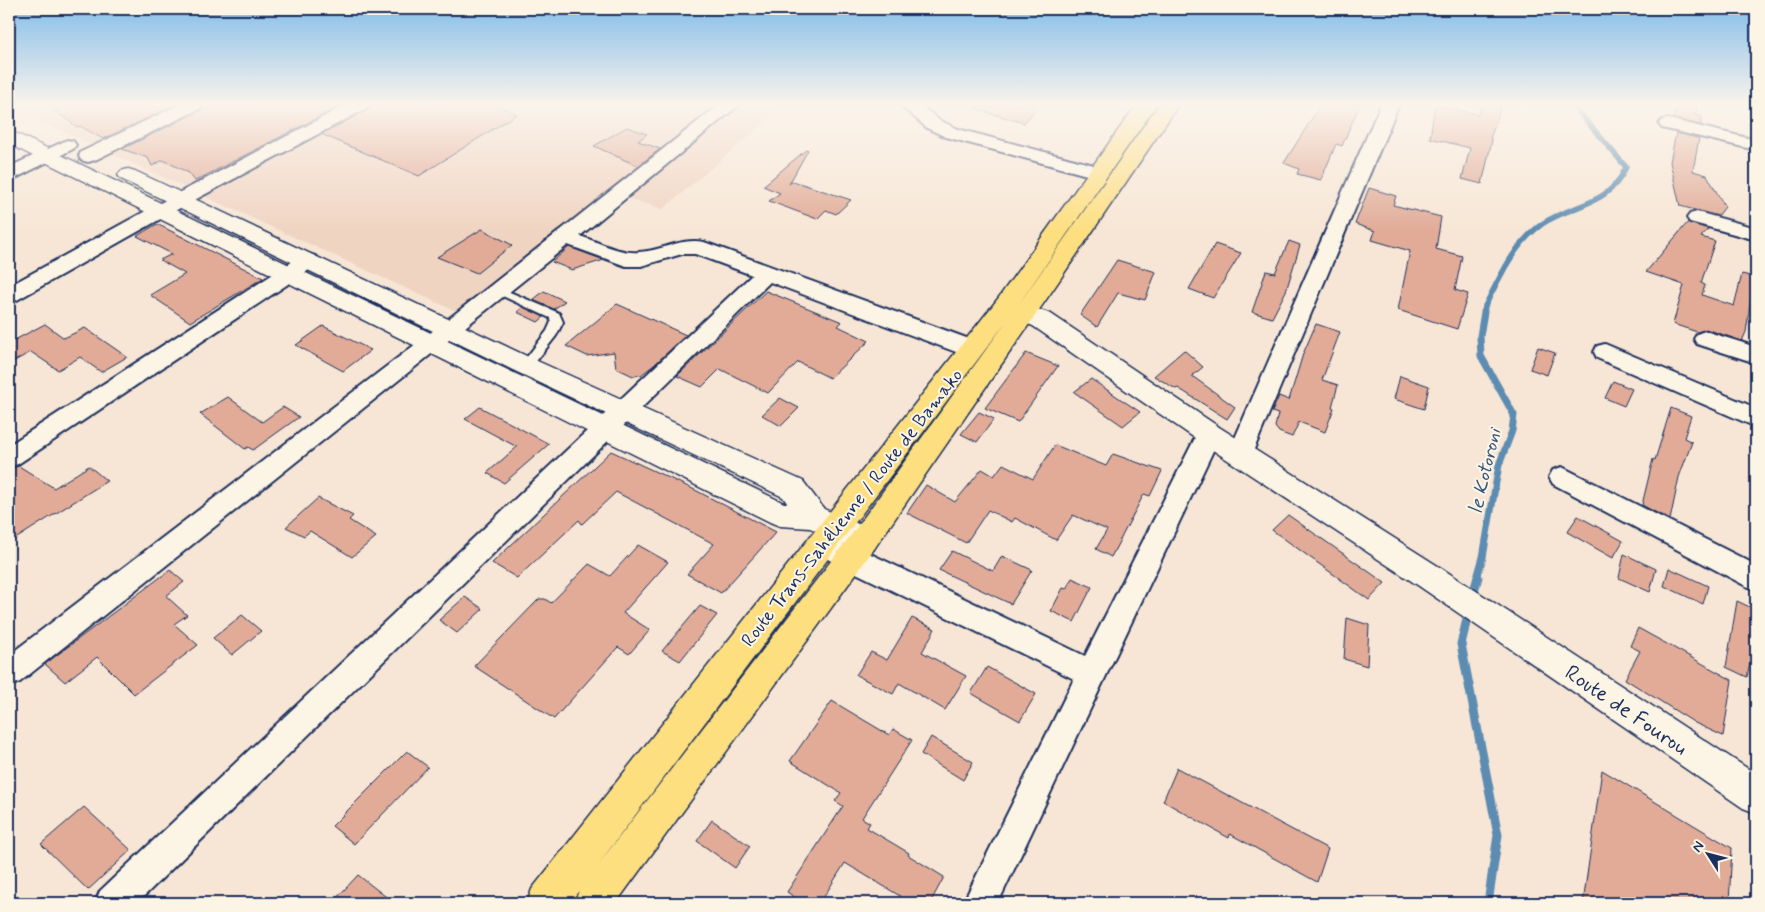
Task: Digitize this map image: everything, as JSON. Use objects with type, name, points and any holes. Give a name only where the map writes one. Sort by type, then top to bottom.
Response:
[{"type":"highway","name":"Route Trans-Sahélienne / Route de Bamako","points":[[594,903],[858,549],[1015,310],[1098,172],[1116,147]]},
{"type":"highway","name":"Route Trans-Sahélienne / Route de Bamako","points":[[546,903],[824,529],[972,349],[1015,310],[1136,147]]},
{"type":"street","points":[[48,147],[68,152],[170,206]]},
{"type":"street","points":[[59,147],[170,206],[298,267],[450,329],[526,366],[615,420],[780,514],[824,529],[1093,674]]},
{"type":"street","points":[[9,174],[82,147]]},
{"type":"street","points":[[9,296],[281,147]]},
{"type":"street","points":[[9,672],[450,329],[678,147]]},
{"type":"street","points":[[1003,147],[1098,172]]},
{"type":"street","points":[[1240,454],[1372,147]]},
{"type":"street","points":[[1697,218],[1756,234]]},
{"type":"street","points":[[564,237],[626,259],[641,259],[682,248],[697,247],[972,349]]},
{"type":"street","points":[[298,267],[430,344],[615,420]]},
{"type":"street","points":[[9,457],[298,267]]},
{"type":"street","points":[[112,903],[767,272]]},
{"type":"street","name":"Route de Fourou","points":[[1015,310],[1042,320],[1209,434],[1430,577],[1756,795]]},
{"type":"street","points":[[1705,340],[1756,355]]},
{"type":"street","points":[[1605,352],[1756,418]]},
{"type":"street","points":[[980,903],[1209,434]]},
{"type":"street","points":[[1562,477],[1756,578]]},
{"type":"lane","points":[[498,290],[555,316],[557,322],[552,333],[526,366]]},
{"type":"shaded area","points":[[96,147],[737,147],[663,209],[624,197],[473,319]]},
{"type":"building","points":[[127,147],[262,147],[195,181],[189,173],[163,160],[152,166],[148,158],[122,149]]},
{"type":"building","points":[[350,147],[466,147],[419,176]]},
{"type":"building","points":[[595,147],[653,147],[660,149],[638,166]]},
{"type":"building","points":[[1294,147],[1335,147],[1321,180],[1297,174],[1299,169],[1284,163]]},
{"type":"building","points":[[1464,147],[1491,147],[1482,184],[1462,179],[1470,148]]},
{"type":"building","points":[[1673,147],[1697,147],[1693,171],[1707,175],[1725,207],[1718,216],[1680,206],[1670,162]]},
{"type":"building","points":[[807,149],[789,184],[793,181],[851,200],[836,214],[826,210],[817,219],[769,201],[780,193],[763,186]]},
{"type":"building","points":[[1369,188],[1396,196],[1393,205],[1441,217],[1436,249],[1462,256],[1455,290],[1468,294],[1457,329],[1398,310],[1410,251],[1372,240],[1375,231],[1355,224]]},
{"type":"building","points":[[1688,222],[1708,229],[1701,237],[1715,241],[1701,283],[1705,285],[1702,295],[1734,306],[1742,274],[1754,277],[1746,332],[1742,341],[1706,329],[1697,332],[1673,324],[1684,285],[1646,272]]},
{"type":"building","points":[[157,224],[263,278],[190,322],[150,295],[185,274],[160,260],[172,254],[137,236]]},
{"type":"building","points":[[482,229],[512,245],[477,273],[437,257]]},
{"type":"building","points":[[1289,241],[1300,245],[1286,291],[1272,318],[1252,312],[1266,271],[1275,273]]},
{"type":"building","points":[[1215,244],[1241,253],[1213,298],[1189,289]]},
{"type":"building","points":[[569,247],[604,260],[572,270],[552,262]]},
{"type":"building","points":[[1117,260],[1156,272],[1145,300],[1118,293],[1097,327],[1080,315]]},
{"type":"building","points":[[544,291],[565,301],[554,309],[533,300]]},
{"type":"building","points":[[766,291],[842,322],[838,326],[869,341],[830,378],[798,362],[768,393],[720,369],[702,387],[677,376]]},
{"type":"building","points":[[617,304],[686,335],[654,365],[641,375],[633,376],[616,368],[614,352],[587,356],[566,346]]},
{"type":"building","points":[[523,307],[544,317],[538,322],[517,312]]},
{"type":"building","points":[[45,324],[64,338],[85,328],[127,357],[101,372],[80,357],[58,370],[31,352],[9,364],[9,343]]},
{"type":"building","points":[[1316,324],[1340,332],[1322,380],[1338,385],[1332,407],[1334,408],[1325,432],[1299,422],[1292,437],[1279,432],[1275,427],[1278,414],[1272,412],[1279,396],[1289,400],[1303,354]]},
{"type":"building","points":[[323,326],[371,350],[343,371],[296,345]]},
{"type":"building","points":[[1538,347],[1555,353],[1547,375],[1530,369]]},
{"type":"building","points":[[1184,350],[1203,367],[1192,376],[1235,407],[1227,419],[1178,388],[1176,389],[1154,376]]},
{"type":"building","points":[[1026,353],[1058,366],[1018,422],[985,408]]},
{"type":"building","points":[[1400,376],[1429,386],[1424,409],[1394,399]]},
{"type":"building","points":[[1091,379],[1140,412],[1123,426],[1074,392]]},
{"type":"building","points":[[1613,381],[1632,389],[1624,406],[1605,398]]},
{"type":"building","points":[[228,397],[262,422],[283,407],[299,417],[253,450],[248,447],[245,449],[200,414]]},
{"type":"building","points":[[780,398],[799,408],[781,426],[762,415]]},
{"type":"building","points":[[480,407],[549,444],[504,483],[487,473],[517,447],[465,419]]},
{"type":"building","points":[[1671,408],[1691,416],[1684,438],[1692,442],[1679,477],[1670,520],[1642,505],[1653,459],[1655,460]]},
{"type":"building","points":[[979,412],[994,419],[977,442],[961,434]]},
{"type":"building","points":[[1055,445],[1106,466],[1113,454],[1162,471],[1150,496],[1144,494],[1111,557],[1096,549],[1107,530],[1073,515],[1056,540],[1015,518],[1012,522],[988,510],[966,543],[907,513],[926,485],[955,502],[982,469],[994,476],[1003,464],[1033,479]]},
{"type":"building","points":[[611,451],[695,490],[776,532],[721,593],[687,574],[714,544],[616,492],[582,524],[579,520],[517,578],[492,563]]},
{"type":"building","points":[[19,466],[54,488],[89,466],[107,481],[9,543],[9,469]]},
{"type":"building","points":[[318,498],[353,516],[349,520],[376,537],[352,557],[310,531],[304,536],[286,527]]},
{"type":"building","points":[[1288,515],[1385,583],[1369,600],[1272,530]]},
{"type":"building","points":[[1578,516],[1623,541],[1613,558],[1567,532]]},
{"type":"building","points":[[638,545],[668,562],[623,613],[650,630],[629,654],[618,647],[554,719],[474,666],[539,599],[545,599],[551,603],[589,564],[610,576]]},
{"type":"building","points":[[952,551],[993,571],[1002,556],[1032,570],[1011,604],[939,570]]},
{"type":"building","points":[[1624,554],[1656,569],[1650,592],[1619,578]]},
{"type":"building","points":[[1669,568],[1708,586],[1703,604],[1664,586]]},
{"type":"building","points":[[170,570],[184,582],[166,596],[187,615],[174,624],[198,645],[134,694],[97,657],[65,682],[45,664]]},
{"type":"building","points":[[1072,578],[1092,587],[1074,622],[1051,611],[1063,588],[1066,589]]},
{"type":"building","points":[[465,597],[483,609],[457,633],[439,620]]},
{"type":"building","points":[[1737,601],[1756,610],[1755,654],[1752,653],[1747,677],[1726,667]]},
{"type":"building","points":[[700,606],[717,615],[680,661],[662,651]]},
{"type":"building","points":[[242,615],[261,631],[232,655],[213,638]]},
{"type":"building","points":[[912,618],[935,629],[922,652],[966,676],[945,710],[899,683],[893,694],[856,675],[871,652],[887,660]]},
{"type":"building","points":[[1347,618],[1369,625],[1367,666],[1344,659]]},
{"type":"building","points":[[1638,628],[1732,680],[1723,736],[1695,723],[1625,679],[1640,651],[1630,646]]},
{"type":"building","points":[[987,667],[1036,694],[1020,721],[971,693]]},
{"type":"building","points":[[832,701],[889,735],[893,729],[912,740],[862,818],[870,823],[867,828],[944,877],[930,903],[896,903],[900,896],[845,863],[820,903],[803,903],[787,892],[843,806],[835,801],[841,793],[790,761]]},
{"type":"building","points":[[931,737],[973,762],[963,780],[921,754]]},
{"type":"building","points":[[407,751],[428,767],[354,844],[332,826]]},
{"type":"building","points":[[1177,768],[1328,849],[1317,882],[1230,834],[1229,838],[1163,801]]},
{"type":"building","points":[[1602,770],[1732,848],[1729,903],[1583,903]]},
{"type":"building","points":[[84,807],[131,850],[88,890],[41,844]]},
{"type":"building","points":[[712,820],[750,846],[735,868],[697,841]]},
{"type":"building","points":[[358,875],[394,903],[332,903]]},
{"type":"waterway","name":"le Kotoroni","points":[[1484,314],[1485,306],[1502,273],[1523,241],[1532,232],[1554,217],[1600,197],[1619,180],[1626,167],[1608,147]]},
{"type":"waterway","name":"le Kotoroni","points":[[1477,578],[1483,557],[1499,465],[1512,431],[1514,415],[1481,356],[1480,336],[1484,312]]},
{"type":"waterway","name":"le Kotoroni","points":[[1472,598],[1478,577]]},
{"type":"waterway","name":"le Kotoroni","points":[[1469,611],[1461,644],[1498,835],[1488,903]]}]
